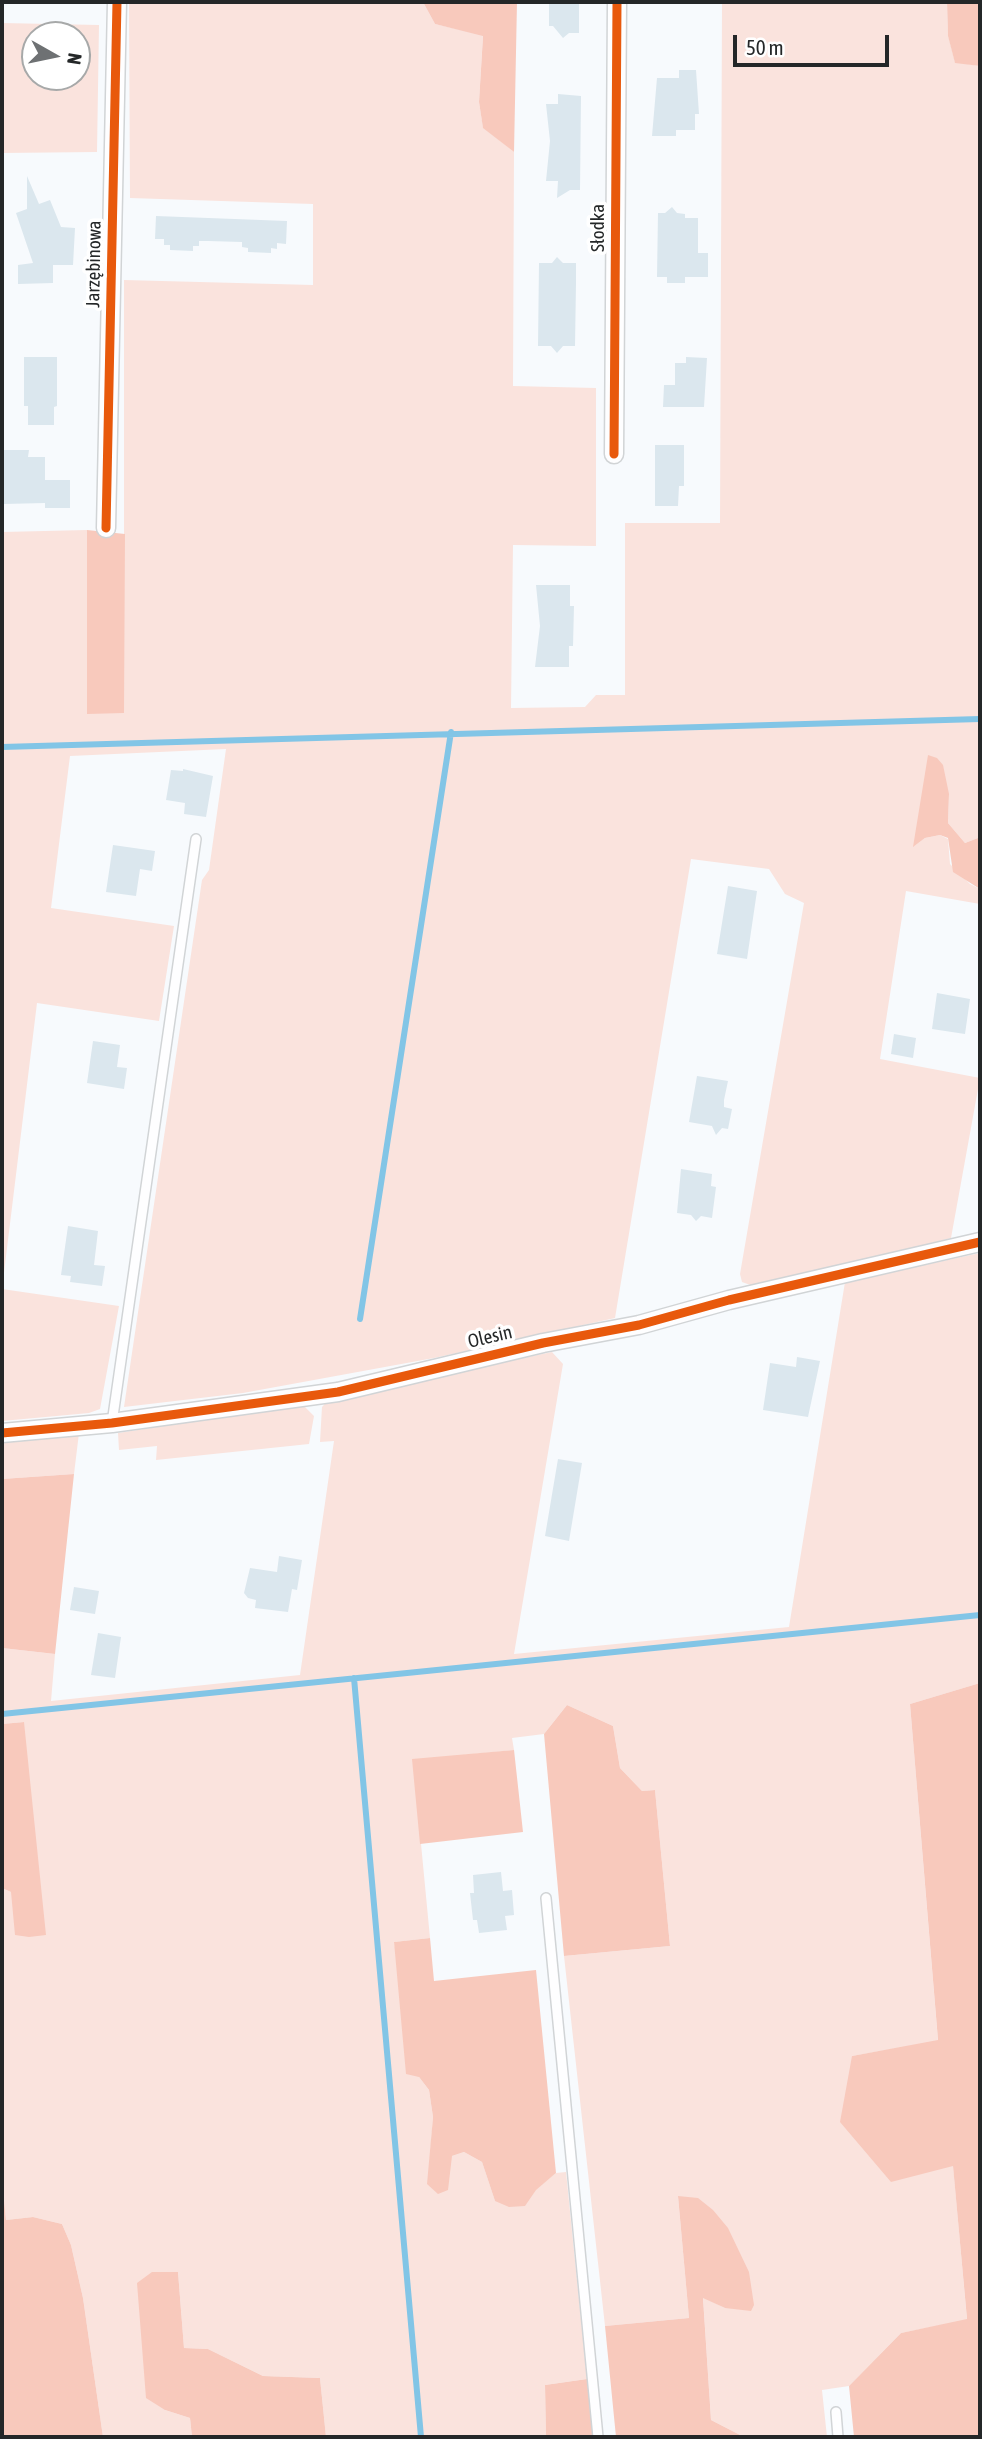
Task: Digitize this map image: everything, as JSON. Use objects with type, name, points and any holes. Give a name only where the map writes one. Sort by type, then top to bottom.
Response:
[{"type":"street","name":"Jarzębinowa","points":[[106,527],[117,2]]},
{"type":"street","name":"Słodka","points":[[614,454],[617,2]]},
{"type":"street","name":"Olesin","points":[[2,1433],[112,1423],[338,1392],[543,1343],[639,1325],[729,1300],[980,1242]]},
{"type":"lane","points":[[112,1423],[196,839]]},
{"type":"lane","points":[[545,1898],[598,2437]]},
{"type":"lane","points":[[836,2412],[838,2437]]},
{"type":"shaded area","points":[[129,2],[423,2],[435,24],[483,35],[479,102],[483,127],[514,152],[513,386],[596,388],[596,546],[513,545],[511,708],[585,707],[596,695],[625,695],[625,523],[720,523],[722,2],[947,2],[948,35],[955,62],[980,66],[980,833],[978,838],[965,843],[948,823],[949,794],[914,846],[925,838],[940,835],[948,839],[950,864],[970,884],[980,889],[980,904],[906,891],[880,1059],[980,1078],[951,1238],[756,1287],[742,1282],[740,1274],[804,903],[785,894],[769,869],[691,859],[615,1318],[434,1358],[243,1393],[124,1407],[202,880],[209,870],[226,749],[70,756],[51,908],[174,926],[159,1021],[37,1003],[2,1289],[2,532],[87,530],[87,713],[124,713],[124,280],[313,285],[313,204],[130,198]]},
{"type":"shaded area","points":[[423,2],[517,2],[514,152],[483,128],[479,102],[483,36],[435,24]]},
{"type":"shaded area","points":[[947,2],[980,2],[980,66],[955,63],[948,36]]},
{"type":"shaded area","points":[[2,23],[21,23],[21,91],[91,91],[91,25],[99,25],[97,152],[2,153]]},
{"type":"shaded area","points":[[87,530],[125,534],[124,713],[87,714]]},
{"type":"shaded area","points":[[928,755],[937,758],[943,765],[949,794],[948,823],[965,843],[978,838],[980,833],[980,889],[953,872],[948,838],[940,835],[925,838],[913,847]]},
{"type":"shaded area","points":[[980,1253],[980,1683],[910,1704],[938,2041],[852,2056],[953,2165],[967,2320],[901,2333],[849,2386],[822,2390],[827,2437],[744,2437],[711,2420],[703,2297],[725,2308],[678,2196],[689,2318],[605,2326],[564,1956],[670,1946],[655,1790],[642,1791],[620,1768],[613,1726],[567,1705],[544,1734],[512,1738],[514,1750],[413,1760],[430,1938],[394,1942],[419,2077],[429,2090],[433,2117],[428,2184],[452,2156],[464,2152],[482,2162],[495,2201],[535,2190],[556,2173],[566,2172],[587,2379],[545,2385],[546,2437],[326,2437],[320,2378],[263,2376],[208,2349],[184,2348],[178,2272],[165,2410],[190,2418],[192,2437],[103,2437],[83,2298],[71,2245],[62,2224],[33,2217],[6,2220],[2,2177],[2,1888],[11,1892],[24,1722],[2,1724],[2,1648],[55,1654],[51,1701],[300,1675],[334,1441],[320,1442],[322,1407],[330,1398],[552,1352],[563,1364],[514,1654],[789,1627],[845,1282]]},
{"type":"shaded area","points":[[2,1289],[119,1306],[100,1409],[89,1413],[2,1421]]},
{"type":"shaded area","points":[[296,1406],[305,1407],[314,1416],[309,1444],[156,1460],[157,1446],[119,1450],[118,1433]]},
{"type":"shaded area","points":[[79,1433],[74,1474],[2,1479],[2,1442]]},
{"type":"shaded area","points":[[74,1474],[55,1654],[2,1648],[2,1479]]},
{"type":"shaded area","points":[[980,1683],[980,2437],[854,2437],[849,2386],[901,2333],[967,2319],[953,2166],[891,2182],[840,2122],[852,2056],[938,2040],[910,1704]]},
{"type":"shaded area","points":[[567,1705],[613,1726],[620,1768],[642,1791],[655,1790],[670,1946],[564,1956],[544,1734]]},
{"type":"shaded area","points":[[24,1722],[46,1935],[29,1937],[15,1935],[11,1892],[2,1888],[2,1724]]},
{"type":"shaded area","points":[[514,1750],[523,1832],[420,1844],[412,1759]]},
{"type":"shaded area","points":[[430,1938],[434,1981],[536,1970],[556,2173],[536,2190],[525,2206],[509,2207],[495,2201],[482,2162],[464,2152],[452,2156],[448,2190],[438,2194],[427,2184],[433,2117],[429,2090],[419,2077],[406,2074],[394,1942]]},
{"type":"shaded area","points":[[2,2177],[6,2220],[33,2217],[62,2224],[71,2245],[83,2298],[103,2437],[2,2437]]},
{"type":"shaded area","points":[[678,2196],[698,2198],[713,2210],[728,2228],[749,2272],[754,2305],[751,2311],[725,2308],[703,2298],[711,2420],[744,2437],[616,2437],[605,2326],[689,2318]]},
{"type":"shaded area","points":[[152,2272],[178,2272],[184,2348],[208,2349],[263,2376],[320,2378],[326,2437],[192,2437],[190,2418],[165,2410],[146,2398],[137,2283]]},
{"type":"shaded area","points":[[587,2379],[593,2437],[546,2437],[545,2385]]},
{"type":"building","points":[[549,2],[579,2],[579,33],[569,33],[563,38],[553,26],[549,26]]},
{"type":"building","points":[[679,70],[696,70],[699,114],[695,114],[695,130],[676,130],[676,136],[652,136],[657,78],[679,78]]},
{"type":"building","points":[[558,94],[581,96],[580,190],[570,190],[557,198],[558,181],[546,181],[550,141],[546,104],[558,104]]},
{"type":"building","points":[[27,176],[39,204],[50,200],[61,227],[75,228],[73,265],[53,265],[53,283],[18,284],[18,265],[33,263],[16,213],[27,209]]},
{"type":"building","points":[[672,207],[677,213],[685,214],[685,218],[698,218],[698,253],[708,253],[708,277],[685,277],[685,283],[667,283],[667,277],[657,277],[658,213],[665,213]]},
{"type":"building","points":[[156,216],[287,221],[286,244],[277,243],[277,249],[271,248],[271,253],[248,252],[248,248],[242,247],[242,242],[199,241],[199,246],[193,246],[193,251],[170,250],[170,245],[164,245],[164,239],[155,239]]},
{"type":"building","points":[[557,257],[563,263],[576,263],[576,283],[575,346],[563,346],[557,353],[551,346],[538,346],[539,263],[552,263]]},
{"type":"building","points":[[24,357],[57,357],[57,406],[54,407],[54,425],[28,425],[28,406],[24,406]]},
{"type":"building","points":[[686,357],[707,358],[704,407],[663,407],[664,385],[675,385],[675,363],[686,363]]},
{"type":"building","points":[[655,445],[684,445],[684,486],[679,486],[678,506],[655,506]]},
{"type":"building","points":[[4,450],[29,450],[28,457],[45,457],[45,480],[70,480],[70,508],[45,508],[45,503],[4,504]]},
{"type":"building","points":[[536,585],[570,585],[570,606],[574,606],[573,646],[569,646],[569,667],[535,667],[540,626]]},
{"type":"building","points":[[183,769],[213,776],[206,817],[184,814],[185,803],[166,800],[171,770]]},
{"type":"building","points":[[113,845],[155,851],[152,871],[140,869],[136,896],[106,892]]},
{"type":"building","points":[[728,886],[757,891],[747,959],[717,954]]},
{"type":"building","points":[[937,993],[970,999],[965,1034],[932,1029]]},
{"type":"building","points":[[894,1034],[916,1038],[913,1058],[891,1054]]},
{"type":"building","points":[[93,1041],[120,1045],[117,1067],[127,1068],[124,1089],[87,1083]]},
{"type":"building","points":[[697,1076],[728,1081],[724,1107],[732,1109],[728,1129],[722,1128],[716,1135],[712,1126],[689,1122]]},
{"type":"building","points":[[681,1169],[712,1174],[711,1186],[716,1187],[712,1218],[701,1216],[696,1221],[691,1215],[677,1213]]},
{"type":"building","points":[[68,1226],[98,1231],[94,1265],[105,1266],[102,1286],[70,1282],[71,1276],[61,1275]]},
{"type":"building","points":[[797,1357],[820,1361],[808,1417],[763,1410],[770,1363],[796,1367]]},
{"type":"building","points":[[558,1459],[582,1463],[569,1541],[545,1536]]},
{"type":"building","points":[[279,1556],[302,1560],[297,1590],[292,1589],[288,1612],[255,1608],[256,1600],[248,1598],[244,1593],[250,1568],[277,1572]]},
{"type":"building","points":[[74,1587],[99,1591],[95,1614],[70,1610]]},
{"type":"building","points":[[98,1633],[121,1637],[115,1678],[91,1675]]},
{"type":"building","points":[[501,1872],[503,1891],[512,1890],[514,1915],[505,1916],[507,1930],[479,1933],[477,1920],[473,1920],[470,1893],[474,1893],[473,1875]]},
{"type":"waterway","points":[[2,747],[980,719]]},
{"type":"waterway","points":[[360,1319],[451,732]]},
{"type":"waterway","points":[[2,1714],[980,1615]]},
{"type":"waterway","points":[[354,1678],[421,2437]]},
{"type":"cycle path","points":[[106,528],[117,2]]},
{"type":"cycle path","points":[[614,454],[617,2]]},
{"type":"cycle path","points":[[2,1433],[112,1423],[338,1392],[543,1343],[639,1325],[729,1300],[980,1242]]}]
